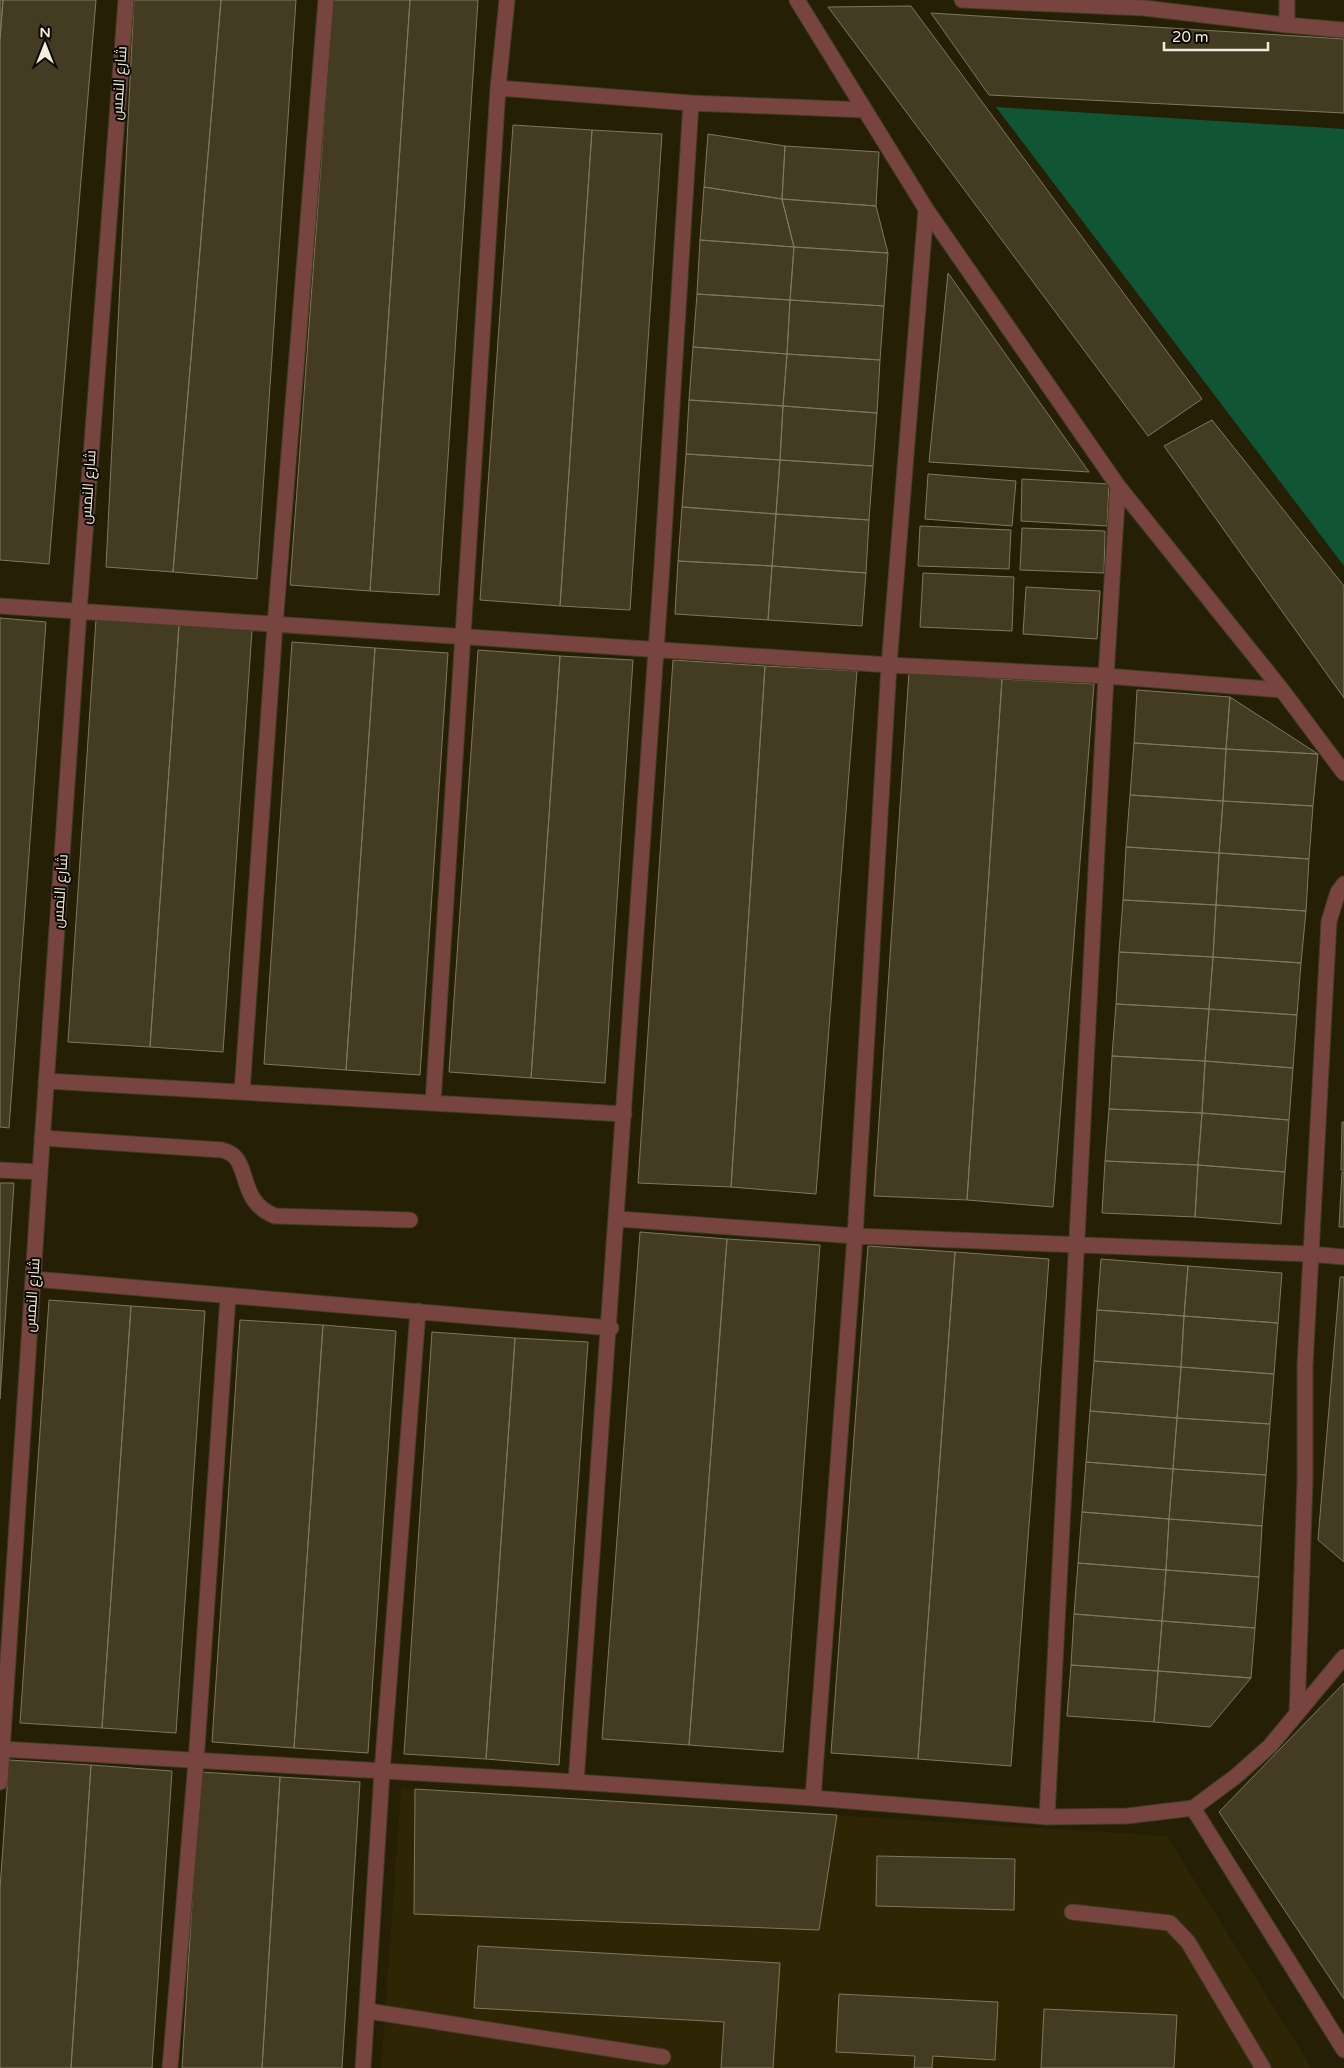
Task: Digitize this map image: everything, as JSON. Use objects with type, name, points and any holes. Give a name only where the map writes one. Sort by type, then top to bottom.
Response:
[{"type":"street","name":"شارع النمس","points":[[0,1782],[79,612],[126,0]]},
{"type":"street","points":[[242,1092],[275,625],[326,0]]},
{"type":"street","points":[[433,1103],[498,88],[506,0]]},
{"type":"street","points":[[797,0],[926,208],[1118,486],[1282,690],[1344,773]]},
{"type":"street","points":[[962,0],[1142,4],[1287,25],[1344,30]]},
{"type":"street","points":[[1287,0],[1287,25]]},
{"type":"street","points":[[498,88],[691,103],[865,110]]},
{"type":"street","points":[[576,1782],[611,1328],[624,1114],[658,649],[691,103]]},
{"type":"street","points":[[813,1798],[854,1236],[889,665],[926,208]]},
{"type":"street","points":[[1048,1817],[1106,676],[1118,486]]},
{"type":"street","points":[[0,606],[889,665],[1106,676],[1282,690]]},
{"type":"street","points":[[1297,1713],[1305,1481],[1305,1365],[1310,1254],[1329,921],[1338,892],[1344,884]]},
{"type":"street","points":[[46,1081],[624,1114]]},
{"type":"street","points":[[42,1138],[230,1152],[239,1160],[252,1200],[265,1212],[275,1216],[410,1220]]},
{"type":"street","points":[[0,1170],[40,1172]]},
{"type":"street","points":[[618,1219],[854,1236],[1078,1243],[1344,1257]]},
{"type":"street","points":[[34,1279],[611,1328]]},
{"type":"street","points":[[170,2068],[196,1762],[228,1296]]},
{"type":"street","points":[[363,2068],[382,1772],[418,1311]]},
{"type":"street","points":[[1,1749],[196,1762],[576,1782],[813,1798],[1048,1817],[1127,1816],[1193,1808],[1235,1777],[1270,1746],[1344,1657]]},
{"type":"street","points":[[1193,1808],[1344,2050]]},
{"type":"street","points":[[1072,1912],[1170,1923],[1188,1942],[1263,2068]]},
{"type":"street","points":[[368,2011],[662,2057]]},
{"type":"shaded area","points":[[401,1788],[1167,1836],[1312,2068],[381,2068]]},
{"type":"green space","points":[[996,107],[1344,129],[1344,566]]},
{"type":"building","points":[[0,0],[3,0],[0,39]]},
{"type":"building","points":[[3,0],[96,0],[49,564],[0,560],[0,39]]},
{"type":"building","points":[[134,0],[221,0],[173,572],[106,567]]},
{"type":"building","points":[[221,0],[296,0],[257,579],[173,572]]},
{"type":"building","points":[[333,0],[410,0],[370,591],[290,585]]},
{"type":"building","points":[[410,0],[478,0],[439,595],[370,591]]},
{"type":"building","points":[[911,6],[1202,399],[1148,436],[828,7]]},
{"type":"building","points":[[931,13],[1344,39],[1344,113],[989,95]]},
{"type":"building","points":[[513,125],[592,130],[560,606],[480,600]]},
{"type":"building","points":[[592,130],[662,134],[630,610],[560,606]]},
{"type":"building","points":[[708,134],[785,146],[782,199],[704,187]]},
{"type":"building","points":[[785,146],[879,152],[876,206],[782,199]]},
{"type":"building","points":[[704,187],[782,199],[794,247],[700,240]]},
{"type":"building","points":[[782,199],[876,206],[888,253],[794,247]]},
{"type":"building","points":[[700,240],[794,247],[790,300],[697,294]]},
{"type":"building","points":[[794,247],[888,253],[884,306],[790,300]]},
{"type":"building","points":[[948,273],[1089,472],[929,462]]},
{"type":"building","points":[[697,294],[790,300],[787,354],[693,347]]},
{"type":"building","points":[[790,300],[884,306],[880,360],[787,354]]},
{"type":"building","points":[[693,347],[787,354],[783,406],[689,400]]},
{"type":"building","points":[[787,354],[880,360],[877,413],[783,406]]},
{"type":"building","points":[[689,400],[783,406],[780,460],[686,454]]},
{"type":"building","points":[[783,406],[877,413],[873,466],[780,460]]},
{"type":"building","points":[[1212,420],[1344,586],[1344,698],[1164,446]]},
{"type":"building","points":[[686,454],[780,460],[776,514],[682,507]]},
{"type":"building","points":[[780,460],[873,466],[869,520],[776,514]]},
{"type":"building","points":[[928,474],[1016,481],[1012,526],[925,519]]},
{"type":"building","points":[[1022,479],[1109,484],[1107,526],[1021,521]]},
{"type":"building","points":[[682,507],[776,514],[772,566],[678,561]]},
{"type":"building","points":[[776,514],[869,520],[866,573],[772,566]]},
{"type":"building","points":[[920,526],[1011,530],[1009,569],[918,566]]},
{"type":"building","points":[[1022,528],[1105,531],[1104,573],[1020,570]]},
{"type":"building","points":[[678,561],[772,566],[768,620],[675,614]]},
{"type":"building","points":[[772,566],[866,573],[862,626],[768,620]]},
{"type":"building","points":[[923,573],[1014,577],[1012,631],[920,627]]},
{"type":"building","points":[[1026,587],[1100,591],[1097,639],[1023,634]]},
{"type":"building","points":[[0,618],[46,622],[9,1128],[0,1127]]},
{"type":"building","points":[[96,619],[179,625],[150,1047],[68,1042]]},
{"type":"building","points":[[179,625],[252,630],[223,1052],[150,1047]]},
{"type":"building","points":[[292,642],[375,648],[346,1070],[264,1064]]},
{"type":"building","points":[[375,648],[448,653],[420,1075],[346,1070]]},
{"type":"building","points":[[478,650],[560,656],[531,1078],[449,1072]]},
{"type":"building","points":[[560,656],[633,660],[605,1083],[531,1078]]},
{"type":"building","points":[[673,660],[765,666],[731,1187],[638,1183]]},
{"type":"building","points":[[765,666],[857,671],[816,1194],[731,1187]]},
{"type":"building","points":[[909,672],[1002,679],[967,1200],[874,1196]]},
{"type":"building","points":[[1002,679],[1094,684],[1053,1207],[967,1200]]},
{"type":"building","points":[[1137,690],[1230,697],[1226,749],[1134,743]]},
{"type":"building","points":[[1230,697],[1318,754],[1226,749]]},
{"type":"building","points":[[1134,743],[1226,749],[1223,801],[1130,795]]},
{"type":"building","points":[[1226,749],[1318,754],[1313,806],[1223,801]]},
{"type":"building","points":[[1130,795],[1223,801],[1219,853],[1126,847]]},
{"type":"building","points":[[1223,801],[1313,806],[1309,859],[1219,853]]},
{"type":"building","points":[[1126,847],[1219,853],[1216,905],[1123,900]]},
{"type":"building","points":[[1219,853],[1309,859],[1306,911],[1216,905]]},
{"type":"building","points":[[1123,900],[1216,905],[1213,957],[1119,952]]},
{"type":"building","points":[[1216,905],[1306,911],[1301,963],[1213,957]]},
{"type":"building","points":[[1119,952],[1213,957],[1209,1009],[1116,1004]]},
{"type":"building","points":[[1213,957],[1301,963],[1297,1015],[1209,1009]]},
{"type":"building","points":[[1116,1004],[1209,1009],[1205,1061],[1112,1056]]},
{"type":"building","points":[[1209,1009],[1297,1015],[1293,1068],[1205,1061]]},
{"type":"building","points":[[1112,1056],[1205,1061],[1202,1113],[1109,1109]]},
{"type":"building","points":[[1205,1061],[1293,1068],[1289,1120],[1202,1113]]},
{"type":"building","points":[[1109,1109],[1202,1113],[1198,1165],[1105,1161]]},
{"type":"building","points":[[1202,1113],[1289,1120],[1285,1172],[1198,1165]]},
{"type":"building","points":[[1342,1122],[1344,1122],[1344,1170],[1341,1170]]},
{"type":"building","points":[[1105,1161],[1198,1165],[1195,1217],[1102,1213]]},
{"type":"building","points":[[1198,1165],[1285,1172],[1281,1224],[1195,1217]]},
{"type":"building","points":[[1342,1172],[1344,1172],[1344,1227],[1339,1227]]},
{"type":"building","points":[[0,1183],[14,1183],[0,1399]]},
{"type":"building","points":[[640,1232],[727,1239],[689,1745],[602,1739]]},
{"type":"building","points":[[727,1239],[820,1245],[783,1752],[689,1745]]},
{"type":"building","points":[[868,1246],[955,1252],[918,1759],[831,1753]]},
{"type":"building","points":[[955,1252],[1049,1259],[1011,1766],[918,1759]]},
{"type":"building","points":[[1101,1259],[1188,1266],[1184,1316],[1097,1310]]},
{"type":"building","points":[[1188,1266],[1282,1273],[1278,1323],[1184,1316]]},
{"type":"building","points":[[1340,1277],[1344,1277],[1344,1562],[1318,1540]]},
{"type":"building","points":[[49,1300],[131,1306],[102,1728],[20,1723]]},
{"type":"building","points":[[131,1306],[205,1311],[176,1733],[102,1728]]},
{"type":"building","points":[[1097,1310],[1184,1316],[1181,1367],[1094,1361]]},
{"type":"building","points":[[1184,1316],[1278,1323],[1274,1374],[1181,1367]]},
{"type":"building","points":[[240,1320],[323,1325],[294,1748],[212,1742]]},
{"type":"building","points":[[323,1325],[396,1331],[368,1753],[294,1748]]},
{"type":"building","points":[[432,1332],[515,1338],[486,1759],[404,1754]]},
{"type":"building","points":[[515,1338],[588,1342],[559,1765],[486,1759]]},
{"type":"building","points":[[1094,1361],[1181,1367],[1177,1418],[1090,1411]]},
{"type":"building","points":[[1181,1367],[1274,1374],[1270,1424],[1177,1418]]},
{"type":"building","points":[[1090,1411],[1177,1418],[1173,1469],[1086,1462]]},
{"type":"building","points":[[1177,1418],[1270,1424],[1266,1475],[1173,1469]]},
{"type":"building","points":[[1086,1462],[1173,1469],[1169,1519],[1082,1512]]},
{"type":"building","points":[[1173,1469],[1266,1475],[1262,1526],[1169,1519]]},
{"type":"building","points":[[1082,1512],[1169,1519],[1166,1570],[1078,1563]]},
{"type":"building","points":[[1169,1519],[1262,1526],[1259,1577],[1166,1570]]},
{"type":"building","points":[[1078,1563],[1166,1570],[1162,1621],[1074,1614]]},
{"type":"building","points":[[1166,1570],[1259,1577],[1255,1628],[1162,1621]]},
{"type":"building","points":[[1074,1614],[1162,1621],[1158,1671],[1071,1665]]},
{"type":"building","points":[[1162,1621],[1255,1628],[1251,1678],[1158,1671]]},
{"type":"building","points":[[1071,1665],[1158,1671],[1154,1722],[1067,1716]]},
{"type":"building","points":[[1158,1671],[1251,1678],[1210,1727],[1154,1722]]},
{"type":"building","points":[[1344,1683],[1344,1999],[1219,1812]]},
{"type":"building","points":[[9,1760],[91,1765],[71,2068],[0,2068],[0,1889]]},
{"type":"building","points":[[91,1765],[172,1771],[152,2068],[71,2068]]},
{"type":"building","points":[[200,1772],[280,1777],[262,2068],[182,2068]]},
{"type":"building","points":[[280,1777],[360,1782],[342,2068],[262,2068]]},
{"type":"building","points":[[415,1789],[837,1815],[819,1930],[414,1914]]},
{"type":"building","points":[[877,1856],[1015,1859],[1014,1910],[876,1906]]},
{"type":"building","points":[[478,1946],[780,1963],[773,2068],[721,2068],[724,2022],[474,2008]]},
{"type":"building","points":[[839,1994],[998,2002],[995,2060],[933,2056],[932,2068],[914,2068],[915,2056],[836,2052]]},
{"type":"building","points":[[1044,2009],[1177,2015],[1174,2068],[1041,2068]]}]
